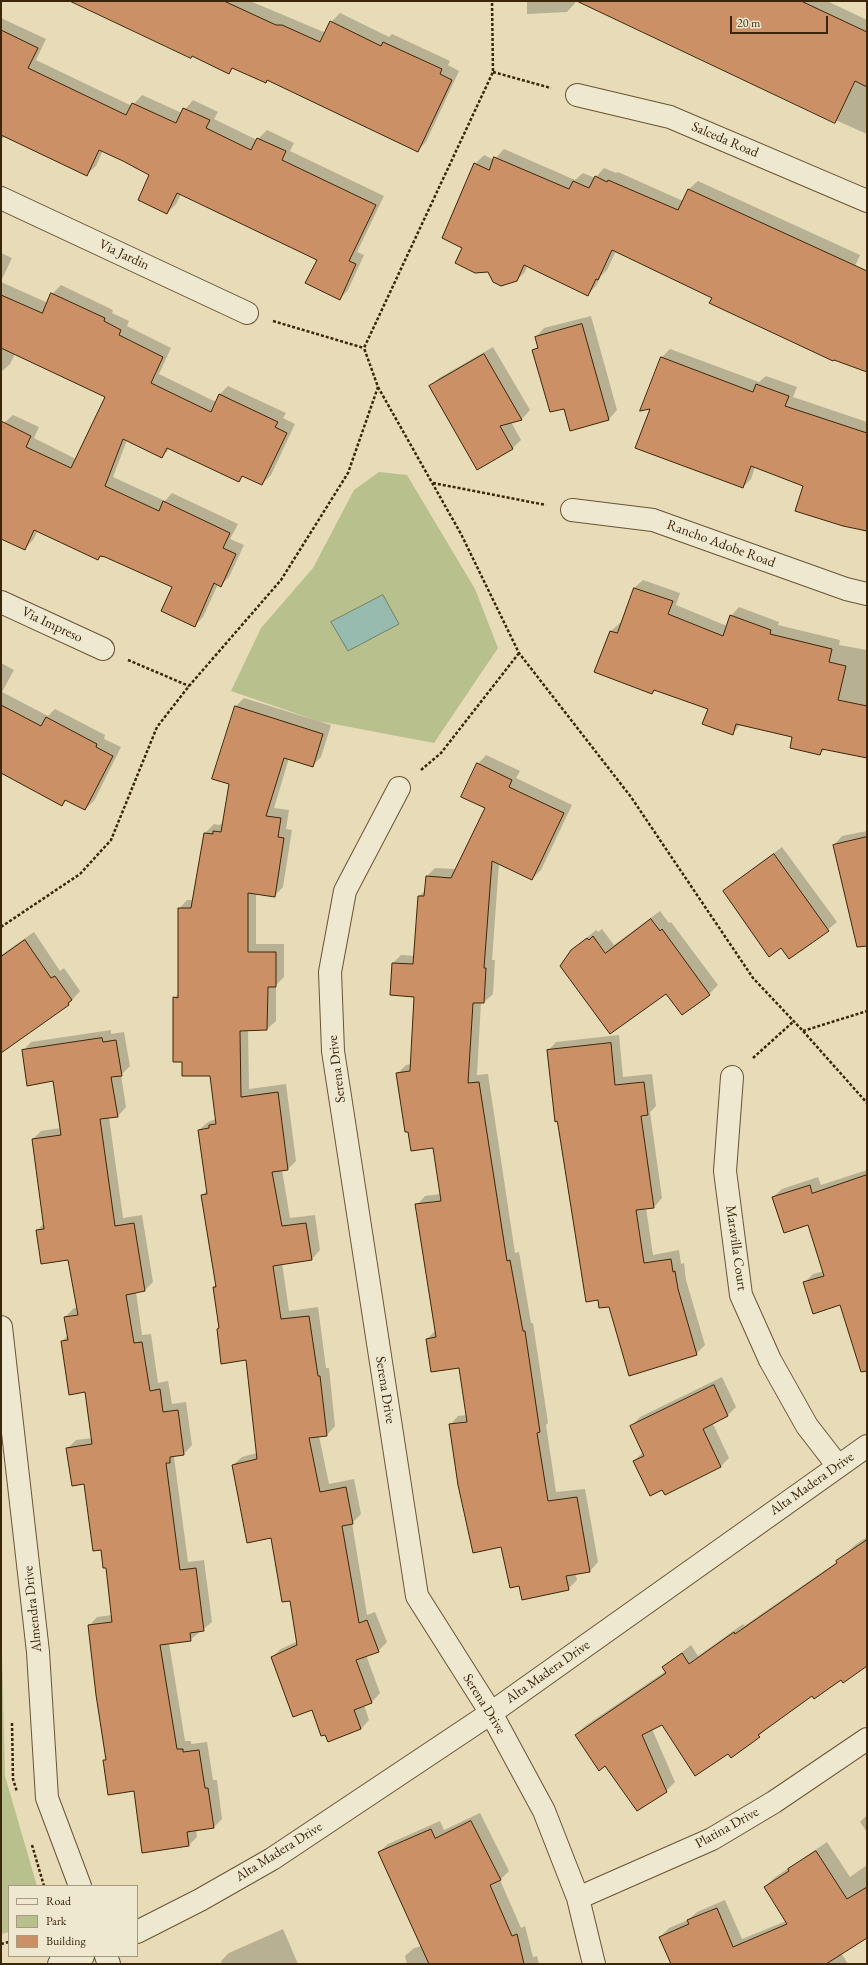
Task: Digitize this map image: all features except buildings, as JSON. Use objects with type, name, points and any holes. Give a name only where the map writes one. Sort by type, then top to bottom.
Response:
[{"type":"street","name":"Salceda Road","points":[[577,95],[670,117],[867,201]]},
{"type":"street","name":"Via Jardin","points":[[1,198],[247,313]]},
{"type":"street","name":"Rancho Adobe Road","points":[[572,510],[654,520],[846,589],[867,594]]},
{"type":"street","name":"Via Impreso","points":[[1,602],[103,649]]},
{"type":"street","name":"Serena Drive","points":[[399,788],[345,891],[330,972],[333,1051],[417,1596],[491,1713],[544,1811],[578,1898],[594,1964]]},
{"type":"street","name":"Maravilla Court","points":[[732,1077],[725,1171],[741,1295],[770,1360],[792,1400],[807,1426],[838,1466]]},
{"type":"street","name":"Almendra Drive","points":[[1,1327],[38,1652],[48,1798],[80,1885]]},
{"type":"street","name":"Alta Madera Drive","points":[[138,1931],[200,1900],[272,1859],[491,1713],[867,1446]]},
{"type":"street","name":"Platina Drive","points":[[578,1898],[712,1839],[774,1802],[867,1739]]},
{"type":"street","points":[[59,1964],[80,1957]]},
{"type":"path","points":[[492,1],[493,72],[364,348],[378,387],[461,534],[519,653],[631,797],[753,978],[803,1031],[867,1103]]},
{"type":"path","points":[[493,72],[577,95]]},
{"type":"path","points":[[247,313],[364,348]]},
{"type":"path","points":[[1,927],[80,874],[111,840],[157,727],[189,686],[286,573],[348,473],[378,387]]},
{"type":"path","points":[[432,483],[572,510]]},
{"type":"path","points":[[103,649],[189,686]]},
{"type":"path","points":[[399,788],[441,753],[519,653]]},
{"type":"path","points":[[803,1031],[867,1011]]},
{"type":"path","points":[[732,1077],[794,1022]]},
{"type":"green space","points":[[379,472],[407,475],[475,589],[498,648],[434,743],[318,721],[231,691],[261,628],[313,568],[354,490]]},
{"type":"green space","points":[[1,1611],[5,1776],[37,1885],[8,1885],[8,1932],[1,1934]]},
{"type":"water","points":[[383,595],[399,624],[348,651],[331,622]]}]
